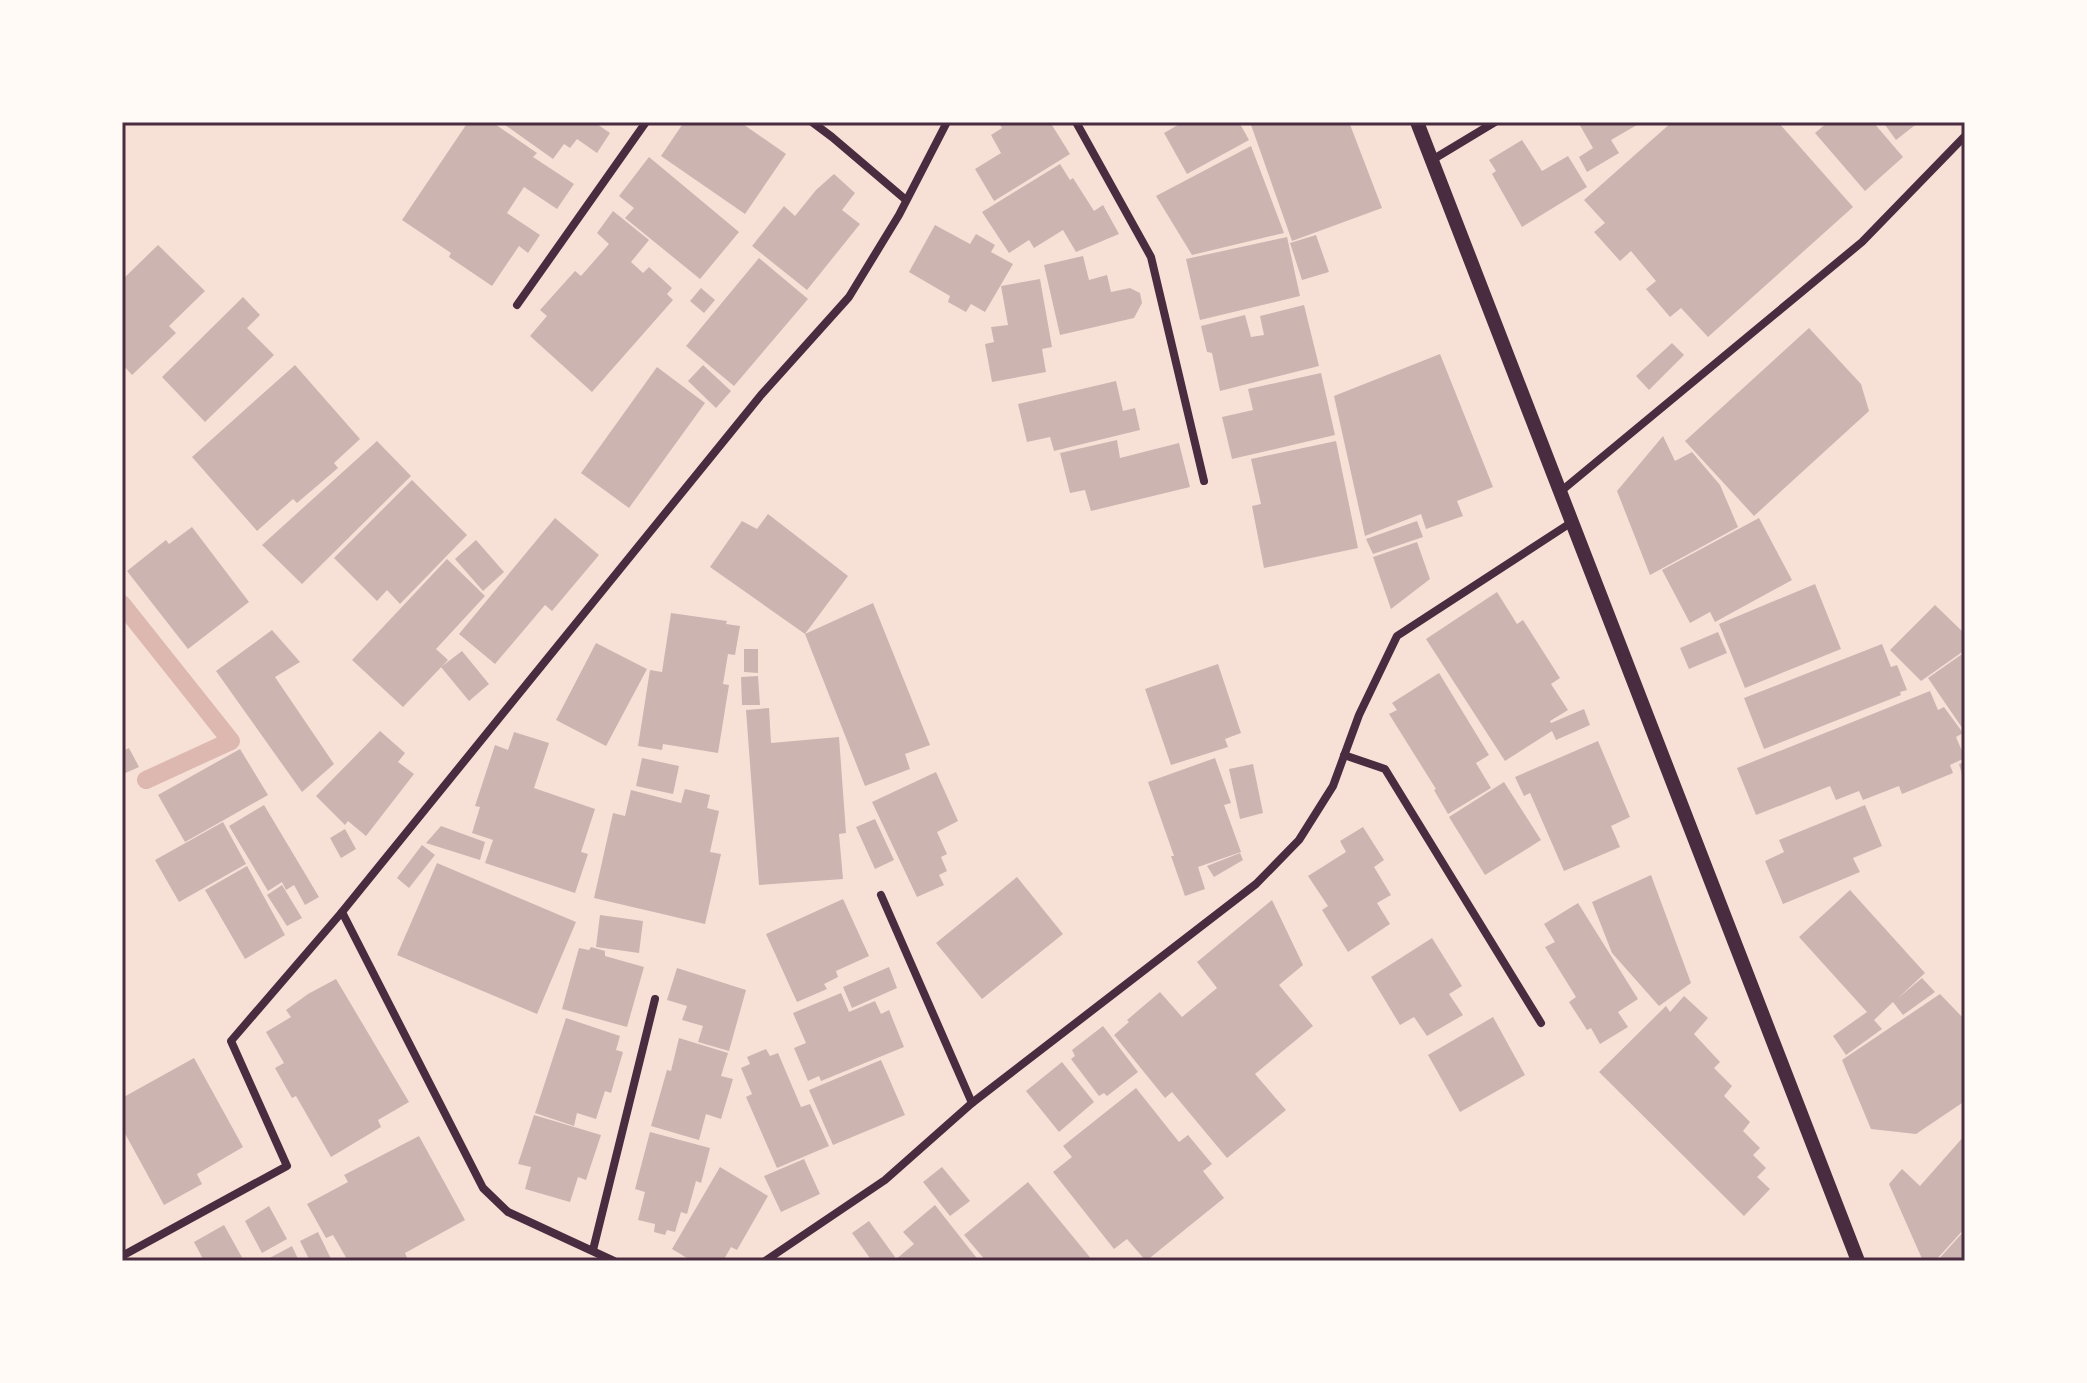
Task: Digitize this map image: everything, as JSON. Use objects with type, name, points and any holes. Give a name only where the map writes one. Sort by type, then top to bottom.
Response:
[{"type":"street","points":[[517,305],[646,122]]},
{"type":"street","points":[[812,122],[906,200]]},
{"type":"street","points":[[122,1256],[287,1166],[231,1041],[342,912],[761,395],[849,297],[947,122]]},
{"type":"street","points":[[1076,122],[1151,257],[1204,481]]},
{"type":"street","points":[[1417,122],[1858,1261]]},
{"type":"street","points":[[1432,160],[1495,122]]},
{"type":"street","points":[[1560,492],[1862,242],[1965,136]]},
{"type":"street","points":[[765,1261],[885,1180],[972,1103],[1256,884],[1299,840],[1333,786],[1359,715],[1397,636],[1572,522]]},
{"type":"street","points":[[1344,755],[1385,769],[1541,1023]]},
{"type":"street","points":[[881,895],[972,1103]]},
{"type":"street","points":[[342,912],[483,1188],[508,1212],[614,1261]]},
{"type":"street","points":[[593,1250],[655,999]]},
{"type":"building","points":[[468,122],[492,122],[537,153],[533,157],[574,184],[557,209],[524,187],[507,213],[540,235],[528,253],[519,246],[492,286],[402,220]]},
{"type":"building","points":[[501,122],[594,122],[610,133],[597,153],[577,139],[570,148],[564,144],[553,159]]},
{"type":"building","points":[[684,122],[740,122],[786,154],[745,214],[661,156]]},
{"type":"building","points":[[998,122],[1050,122],[1070,154],[994,201],[975,169],[1001,153],[991,135],[1002,128]]},
{"type":"building","points":[[1183,122],[1239,122],[1249,140],[1187,174],[1164,133]]},
{"type":"building","points":[[1250,122],[1349,122],[1382,208],[1292,241]]},
{"type":"building","points":[[1578,122],[1642,122],[1611,140],[1619,153],[1587,172],[1579,157],[1593,148]]},
{"type":"building","points":[[1672,122],[1778,122],[1853,207],[1708,337],[1681,308],[1670,317],[1646,289],[1656,281],[1631,251],[1620,261],[1594,232],[1605,223],[1584,200]]},
{"type":"building","points":[[1828,122],[1873,122],[1903,157],[1865,191],[1815,133]]},
{"type":"building","points":[[1883,122],[1919,122],[1896,140]]},
{"type":"building","points":[[1522,140],[1542,171],[1568,156],[1587,187],[1522,227],[1492,174],[1496,171],[1489,160]]},
{"type":"building","points":[[1251,146],[1284,233],[1192,255],[1156,196]]},
{"type":"building","points":[[649,157],[739,232],[700,279],[625,218],[634,208],[619,196]]},
{"type":"building","points":[[1060,164],[1094,211],[1103,205],[1119,234],[1076,252],[1063,230],[1034,248],[1029,240],[1009,253],[982,212]]},
{"type":"building","points":[[834,174],[855,193],[842,210],[860,224],[807,290],[752,246],[784,206],[795,216]]},
{"type":"building","points":[[613,211],[649,240],[631,262],[643,273],[649,267],[672,288],[667,294],[673,300],[592,392],[530,336],[547,316],[540,310],[575,271],[581,276],[609,244],[597,233]]},
{"type":"building","points":[[935,225],[970,244],[976,234],[995,245],[991,252],[1013,264],[985,312],[971,304],[966,312],[948,302],[950,296],[909,272]]},
{"type":"building","points":[[1316,235],[1329,272],[1302,280],[1290,243]]},
{"type":"building","points":[[1287,237],[1300,296],[1200,320],[1186,259]]},
{"type":"building","points":[[158,245],[205,291],[169,326],[176,333],[132,375],[122,364],[122,280]]},
{"type":"building","points":[[1083,256],[1089,280],[1107,275],[1111,292],[1130,288],[1140,293],[1142,303],[1134,318],[1060,335],[1044,265]]},
{"type":"building","points":[[759,258],[808,299],[734,386],[686,346]]},
{"type":"building","points":[[1040,279],[1052,347],[1042,349],[1046,372],[992,382],[985,344],[994,342],[991,327],[1008,325],[1001,286]]},
{"type":"building","points":[[701,288],[715,300],[704,313],[690,301]]},
{"type":"building","points":[[243,297],[260,315],[247,328],[274,355],[205,422],[162,377]]},
{"type":"building","points":[[1304,305],[1319,366],[1220,391],[1212,353],[1207,352],[1201,326],[1245,315],[1251,337],[1264,335],[1260,316]]},
{"type":"building","points":[[1809,328],[1861,384],[1869,411],[1754,516],[1685,441]]},
{"type":"building","points":[[1672,343],[1684,355],[1649,390],[1636,376]]},
{"type":"building","points":[[1440,354],[1493,487],[1457,501],[1463,516],[1426,529],[1421,514],[1365,536],[1334,396]]},
{"type":"building","points":[[295,365],[360,439],[334,463],[338,468],[297,503],[293,499],[257,531],[192,457]]},
{"type":"building","points":[[703,365],[731,391],[716,408],[688,381]]},
{"type":"building","points":[[657,367],[705,403],[629,508],[581,473]]},
{"type":"building","points":[[1321,373],[1335,435],[1232,459],[1222,417],[1253,410],[1248,389]]},
{"type":"building","points":[[1116,381],[1123,411],[1135,408],[1140,430],[1054,451],[1050,437],[1027,442],[1018,404]]},
{"type":"building","points":[[1663,436],[1675,461],[1692,452],[1720,485],[1738,527],[1650,575],[1617,491]]},
{"type":"building","points":[[1117,440],[1120,458],[1179,443],[1190,487],[1091,511],[1085,490],[1070,493],[1060,453]]},
{"type":"building","points":[[377,441],[411,476],[302,584],[262,545]]},
{"type":"building","points":[[1336,441],[1358,548],[1264,568],[1252,506],[1261,504],[1251,459]]},
{"type":"building","points":[[412,480],[467,535],[400,604],[387,590],[377,601],[334,558]]},
{"type":"building","points":[[768,514],[848,576],[805,634],[710,567],[742,521],[757,529]]},
{"type":"building","points":[[555,518],[599,555],[552,611],[545,605],[495,664],[459,634]]},
{"type":"building","points":[[1759,518],[1792,580],[1715,622],[1710,612],[1690,623],[1662,570]]},
{"type":"building","points":[[1417,521],[1423,537],[1373,554],[1366,539]]},
{"type":"building","points":[[192,527],[249,602],[188,649],[127,571],[166,540],[169,544]]},
{"type":"building","points":[[476,540],[504,572],[483,591],[455,559]]},
{"type":"building","points":[[1417,542],[1430,579],[1391,609],[1373,557]]},
{"type":"building","points":[[447,559],[485,596],[436,649],[448,660],[403,707],[352,660]]},
{"type":"building","points":[[1815,584],[1841,649],[1745,688],[1719,624]]},
{"type":"building","points":[[1497,592],[1517,624],[1523,620],[1560,678],[1551,684],[1568,710],[1551,723],[1584,709],[1590,725],[1556,740],[1552,731],[1505,761],[1426,639]]},
{"type":"building","points":[[873,603],[930,745],[905,754],[910,769],[865,786],[805,634]]},
{"type":"building","points":[[1935,605],[1965,634],[1965,650],[1921,681],[1890,650]]},
{"type":"building","points":[[671,613],[727,621],[726,624],[740,626],[735,655],[728,654],[723,684],[729,685],[718,753],[663,744],[662,750],[638,746],[650,670],[662,672]]},
{"type":"building","points":[[272,630],[300,662],[275,677],[334,764],[302,792],[216,671]]},
{"type":"building","points":[[1718,632],[1727,653],[1689,669],[1680,648]]},
{"type":"building","points":[[596,643],[647,669],[606,746],[556,720]]},
{"type":"building","points":[[1882,644],[1891,667],[1897,665],[1907,690],[1764,749],[1744,698]]},
{"type":"building","points":[[744,649],[758,649],[758,673],[744,672]]},
{"type":"building","points":[[462,651],[489,684],[469,701],[441,667]]},
{"type":"building","points":[[1965,652],[1965,732],[1928,678]]},
{"type":"building","points":[[1218,664],[1241,733],[1225,739],[1228,747],[1171,765],[1145,689]]},
{"type":"building","points":[[1439,673],[1489,755],[1476,763],[1491,788],[1448,814],[1389,714],[1397,710],[1392,703]]},
{"type":"building","points":[[758,676],[760,705],[742,705],[741,677]]},
{"type":"building","points":[[1930,691],[1938,710],[1944,707],[1963,733],[1956,737],[1965,758],[1950,765],[1953,773],[1902,794],[1899,786],[1863,800],[1859,791],[1836,800],[1830,786],[1756,815],[1737,768]]},
{"type":"building","points":[[769,708],[771,743],[839,737],[846,833],[839,834],[843,879],[759,885],[746,710]]},
{"type":"building","points":[[380,731],[405,753],[398,762],[414,774],[366,836],[348,821],[345,825],[316,796]]},
{"type":"building","points":[[514,732],[549,743],[534,788],[595,809],[581,852],[588,854],[575,893],[485,863],[493,840],[472,833],[480,807],[475,806],[495,745],[508,750]]},
{"type":"building","points":[[1598,741],[1630,817],[1611,826],[1620,847],[1564,871],[1530,793],[1524,796],[1515,777]]},
{"type":"building","points":[[129,748],[139,767],[123,774],[122,751]]},
{"type":"building","points":[[240,749],[268,795],[185,842],[158,795]]},
{"type":"building","points":[[642,758],[679,766],[673,794],[636,786]]},
{"type":"building","points":[[1215,758],[1231,803],[1224,805],[1241,852],[1198,867],[1205,889],[1185,896],[1148,782]]},
{"type":"building","points":[[1965,762],[1965,781],[1964,781],[1959,764]]},
{"type":"building","points":[[1253,764],[1263,813],[1240,819],[1229,769]]},
{"type":"building","points":[[936,772],[958,821],[937,832],[947,854],[941,857],[947,871],[939,875],[944,885],[917,897],[872,802]]},
{"type":"building","points":[[1504,782],[1541,840],[1485,875],[1449,817]]},
{"type":"building","points":[[685,789],[710,795],[707,808],[719,811],[710,852],[721,854],[705,924],[594,898],[613,813],[625,816],[631,790],[681,803]]},
{"type":"building","points":[[264,805],[319,897],[305,905],[294,885],[286,890],[282,882],[268,891],[229,826]]},
{"type":"building","points":[[1865,805],[1882,846],[1853,858],[1860,872],[1783,904],[1765,861],[1784,852],[1779,840]]},
{"type":"building","points":[[875,819],[894,860],[875,869],[856,827]]},
{"type":"building","points":[[223,822],[246,864],[179,902],[155,860]]},
{"type":"building","points":[[441,826],[485,842],[480,860],[426,843]]},
{"type":"building","points":[[1363,827],[1384,860],[1374,867],[1391,895],[1377,903],[1390,924],[1348,952],[1322,910],[1328,906],[1308,876],[1346,852],[1340,841]]},
{"type":"building","points":[[345,829],[356,849],[341,858],[330,838]]},
{"type":"building","points":[[422,845],[435,855],[409,888],[397,878]]},
{"type":"building","points":[[1240,853],[1243,860],[1214,877],[1207,866]]},
{"type":"building","points":[[437,863],[576,922],[537,1014],[397,955]]},
{"type":"building","points":[[247,866],[285,935],[245,959],[205,890]]},
{"type":"building","points":[[1651,875],[1691,983],[1659,1006],[1612,953],[1592,902]]},
{"type":"building","points":[[1017,877],[1063,934],[982,999],[936,943]]},
{"type":"building","points":[[282,885],[302,918],[287,926],[267,895]]},
{"type":"building","points":[[1850,890],[1925,973],[1897,999],[1922,978],[1935,992],[1903,1015],[1893,1002],[1874,1020],[1882,1029],[1846,1055],[1833,1036],[1867,1012],[1799,937]]},
{"type":"building","points":[[843,899],[869,956],[836,971],[838,977],[824,984],[827,989],[797,1002],[766,934]]},
{"type":"building","points":[[1272,900],[1303,965],[1279,985],[1313,1026],[1255,1074],[1286,1110],[1227,1158],[1172,1092],[1165,1098],[1114,1035],[1160,992],[1182,1017],[1217,988],[1197,962]]},
{"type":"building","points":[[1578,903],[1638,999],[1618,1012],[1628,1027],[1600,1044],[1569,1002],[1576,997],[1545,947],[1555,942],[1544,924]]},
{"type":"building","points":[[600,915],[643,921],[639,953],[596,947]]},
{"type":"building","points":[[1432,938],[1462,986],[1449,994],[1463,1015],[1427,1036],[1414,1017],[1400,1025],[1371,977]]},
{"type":"building","points":[[591,947],[605,951],[605,956],[644,967],[627,1027],[562,1009],[579,948],[589,950]]},
{"type":"building","points":[[889,967],[897,988],[852,1008],[843,987]]},
{"type":"building","points":[[677,968],[746,990],[729,1051],[698,1042],[703,1026],[682,1020],[687,1006],[667,1000]]},
{"type":"building","points":[[336,979],[409,1102],[378,1120],[381,1127],[331,1157],[296,1096],[292,1098],[275,1068],[284,1063],[266,1032],[291,1017],[286,1010]]},
{"type":"building","points":[[841,993],[849,1012],[875,1001],[881,1014],[889,1010],[904,1047],[821,1081],[819,1076],[808,1081],[794,1048],[806,1043],[793,1013]]},
{"type":"building","points":[[1940,994],[1965,1020],[1965,1101],[1916,1134],[1871,1129],[1842,1060]]},
{"type":"building","points":[[1684,996],[1708,1018],[1694,1034],[1720,1062],[1714,1068],[1732,1086],[1724,1096],[1750,1122],[1743,1131],[1760,1148],[1753,1155],[1766,1168],[1757,1177],[1770,1189],[1744,1216],[1599,1072],[1666,1006],[1670,1012]]},
{"type":"building","points":[[1493,1017],[1525,1075],[1460,1112],[1428,1055]]},
{"type":"building","points":[[566,1018],[620,1036],[616,1050],[623,1052],[611,1093],[605,1091],[596,1119],[577,1113],[574,1126],[535,1113]]},
{"type":"building","points":[[1103,1026],[1138,1072],[1107,1096],[1104,1093],[1099,1096],[1071,1059],[1075,1056],[1072,1050]]},
{"type":"building","points":[[679,1038],[728,1053],[721,1076],[733,1079],[721,1119],[706,1114],[699,1140],[651,1126]]},
{"type":"building","points":[[766,1049],[770,1056],[778,1053],[801,1107],[810,1104],[829,1146],[777,1168],[746,1097],[752,1094],[741,1068],[750,1064],[747,1057]]},
{"type":"building","points":[[194,1058],[243,1147],[197,1174],[202,1184],[164,1205],[122,1128],[122,1098]]},
{"type":"building","points":[[881,1060],[905,1115],[833,1145],[809,1090]]},
{"type":"building","points":[[1062,1062],[1094,1102],[1059,1132],[1026,1091]]},
{"type":"building","points":[[1136,1088],[1179,1142],[1188,1135],[1212,1164],[1203,1171],[1224,1198],[1146,1261],[1127,1239],[1114,1249],[1053,1172],[1072,1157],[1063,1146]]},
{"type":"building","points":[[534,1115],[601,1135],[586,1180],[578,1177],[570,1202],[525,1189],[531,1167],[518,1164]]},
{"type":"building","points":[[650,1132],[710,1148],[701,1183],[696,1181],[687,1214],[681,1212],[675,1232],[667,1230],[665,1235],[654,1232],[655,1224],[638,1220],[645,1192],[635,1189]]},
{"type":"building","points":[[1965,1135],[1965,1228],[1935,1261],[1923,1261],[1889,1184],[1902,1169],[1920,1186]]},
{"type":"building","points":[[419,1136],[465,1220],[405,1253],[408,1260],[348,1261],[333,1235],[326,1238],[307,1204],[348,1182],[344,1175]]},
{"type":"building","points":[[804,1159],[820,1194],[781,1212],[764,1176]]},
{"type":"building","points":[[720,1167],[768,1196],[737,1250],[731,1247],[723,1261],[692,1261],[672,1249]]},
{"type":"building","points":[[942,1167],[970,1201],[950,1216],[923,1182]]},
{"type":"building","points":[[1028,1182],[1093,1261],[986,1261],[964,1235]]},
{"type":"building","points":[[935,1205],[979,1261],[894,1261],[914,1244],[903,1232]]},
{"type":"building","points":[[269,1206],[287,1239],[262,1253],[245,1221]]},
{"type":"building","points":[[869,1221],[895,1257],[889,1261],[872,1261],[852,1233]]},
{"type":"building","points":[[224,1225],[244,1261],[204,1261],[194,1242]]},
{"type":"building","points":[[1965,1230],[1965,1261],[1937,1261]]},
{"type":"building","points":[[318,1232],[332,1261],[310,1261],[300,1241]]},
{"type":"building","points":[[292,1246],[299,1261],[264,1261]]},
{"type":"waterway","points":[[122,604],[231,741],[146,780]]}]
